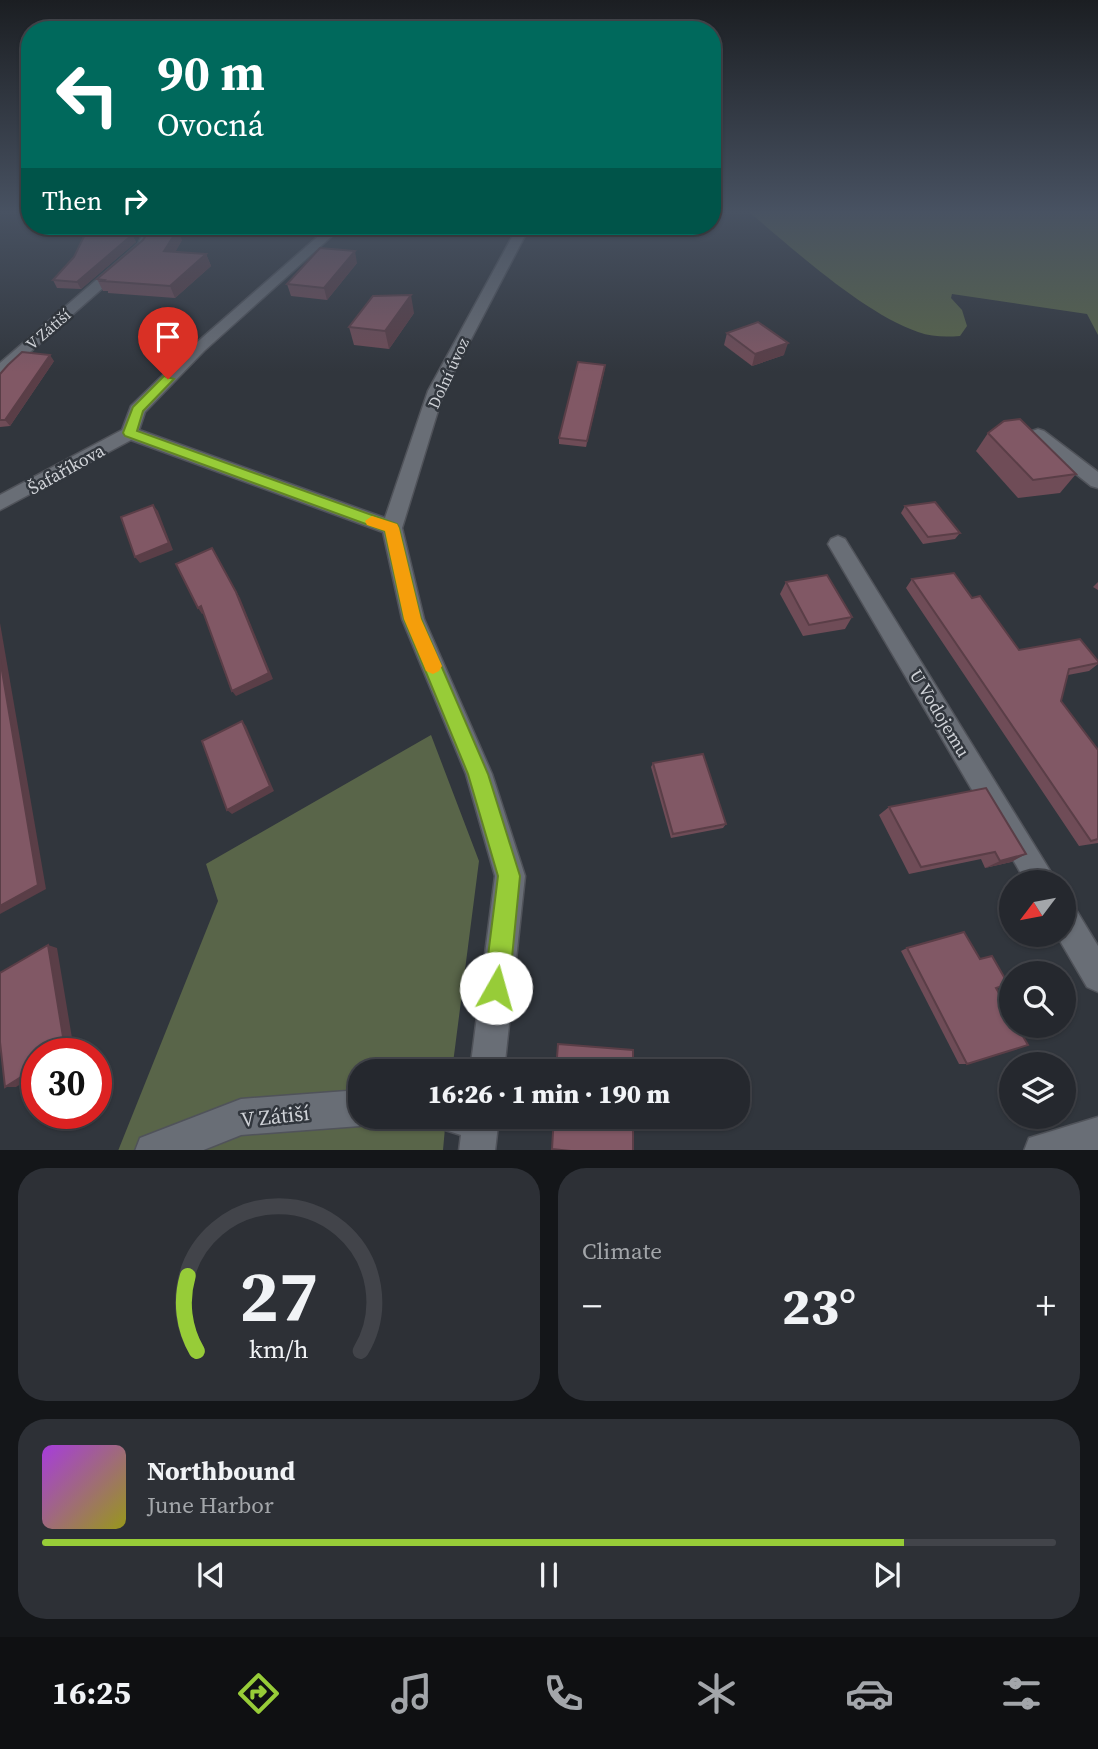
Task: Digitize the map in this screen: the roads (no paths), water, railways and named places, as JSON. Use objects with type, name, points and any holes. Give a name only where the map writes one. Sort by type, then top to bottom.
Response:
[{"type":"street","name":"V Zátiší","points":[[0,371],[122,265]]},
{"type":"street","points":[[294,265],[191,356],[137,410],[130,433],[392,528],[413,619],[478,774],[509,876],[488,1059]]},
{"type":"street","name":"Dolní úvoz","points":[[392,528],[436,391],[503,265]]},
{"type":"street","name":"Šafaříkova","points":[[0,502],[130,433]]},
{"type":"street","points":[[1038,435],[1098,482]]},
{"type":"street","name":"U Vodojemu","points":[[838,544],[1035,870]]},
{"type":"street","points":[[1076,939],[1098,975]]},
{"type":"street","name":"V Zátiší","points":[[153,1150],[241,1117],[348,1109]]},
{"type":"street","points":[[1042,1150],[1098,1135]]}]
